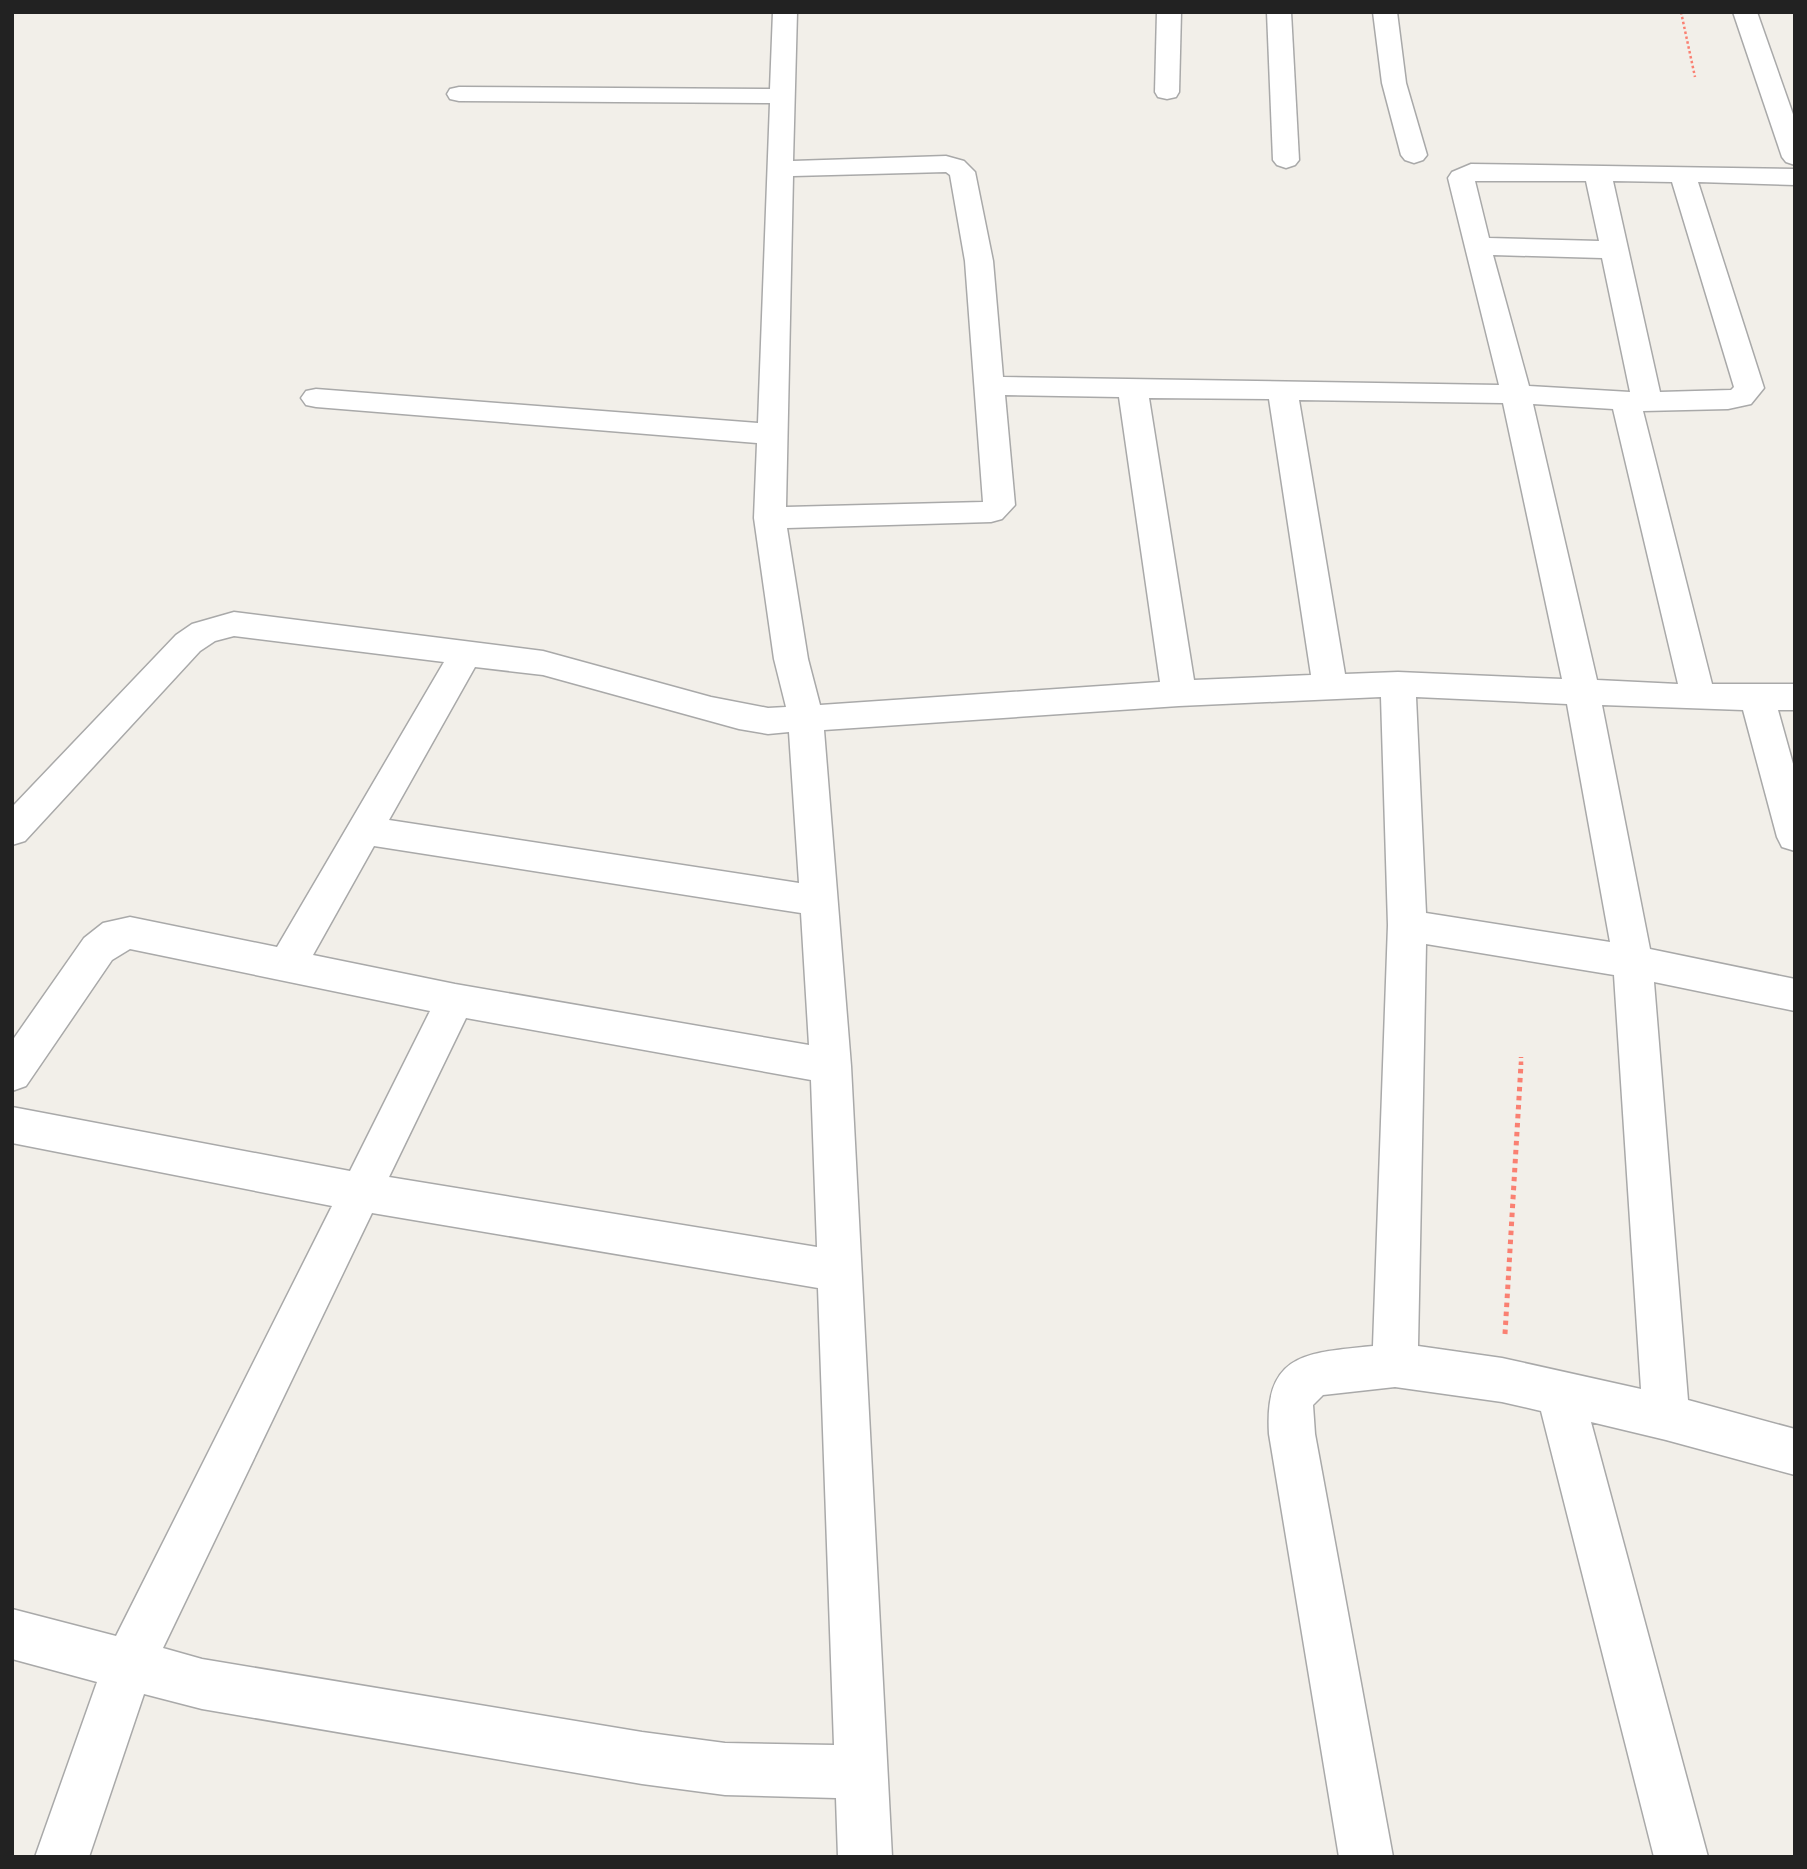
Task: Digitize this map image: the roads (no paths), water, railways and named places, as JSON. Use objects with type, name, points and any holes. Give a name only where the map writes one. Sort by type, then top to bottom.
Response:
[{"type":"street","points":[[785,12],[770,518],[791,659],[806,719],[831,1066],[864,1857]]},
{"type":"street","points":[[1167,92],[1169,12]]},
{"type":"street","points":[[1279,12],[1286,160]]},
{"type":"street","points":[[1385,12],[1394,83],[1414,155]]},
{"type":"street","points":[[1745,12],[1795,157]]},
{"type":"street","points":[[459,94],[781,96]]},
{"type":"street","points":[[770,518],[991,512],[999,505],[979,261],[965,179],[959,168],[946,164],[782,169]]},
{"type":"street","points":[[1666,1417],[1633,962],[1582,691],[1516,394],[1461,178],[1465,174],[1795,177]]},
{"type":"street","points":[[1598,174],[1637,402],[1699,697]]},
{"type":"street","points":[[989,386],[1516,394],[1637,402],[1728,400],[1741,397],[1749,388],[1685,181],[1680,174]]},
{"type":"street","points":[[1477,246],[1612,250]]},
{"type":"street","points":[[1133,390],[1179,693]]},
{"type":"street","points":[[1283,391],[1330,687]]},
{"type":"street","points":[[316,398],[771,434]]},
{"type":"street","points":[[12,831],[188,643],[220,626],[251,624],[584,672],[733,716],[768,721],[1179,693],[1398,684],[1699,697],[1795,697]]},
{"type":"street","points":[[288,965],[466,653]]},
{"type":"street","points":[[1395,1365],[1407,925],[1398,684]]},
{"type":"street","points":[[1757,698],[1795,837]]},
{"type":"street","points":[[365,830],[819,901]]},
{"type":"street","points":[[1407,925],[1633,962],[1795,995]]},
{"type":"street","points":[[12,1074],[97,949],[117,934],[130,933],[455,1000],[831,1066]]},
{"type":"street","points":[[62,1857],[129,1664],[455,1000]]},
{"type":"street","points":[[12,1125],[361,1192],[839,1271]]},
{"type":"street","points":[[1366,1857],[1294,1448],[1290,1404],[1299,1385],[1314,1374],[1395,1365],[1502,1380],[1666,1417],[1795,1452]]},
{"type":"street","points":[[1560,1394],[1681,1857]]},
{"type":"street","points":[[12,1634],[202,1684],[642,1758],[725,1769],[861,1772]]}]
